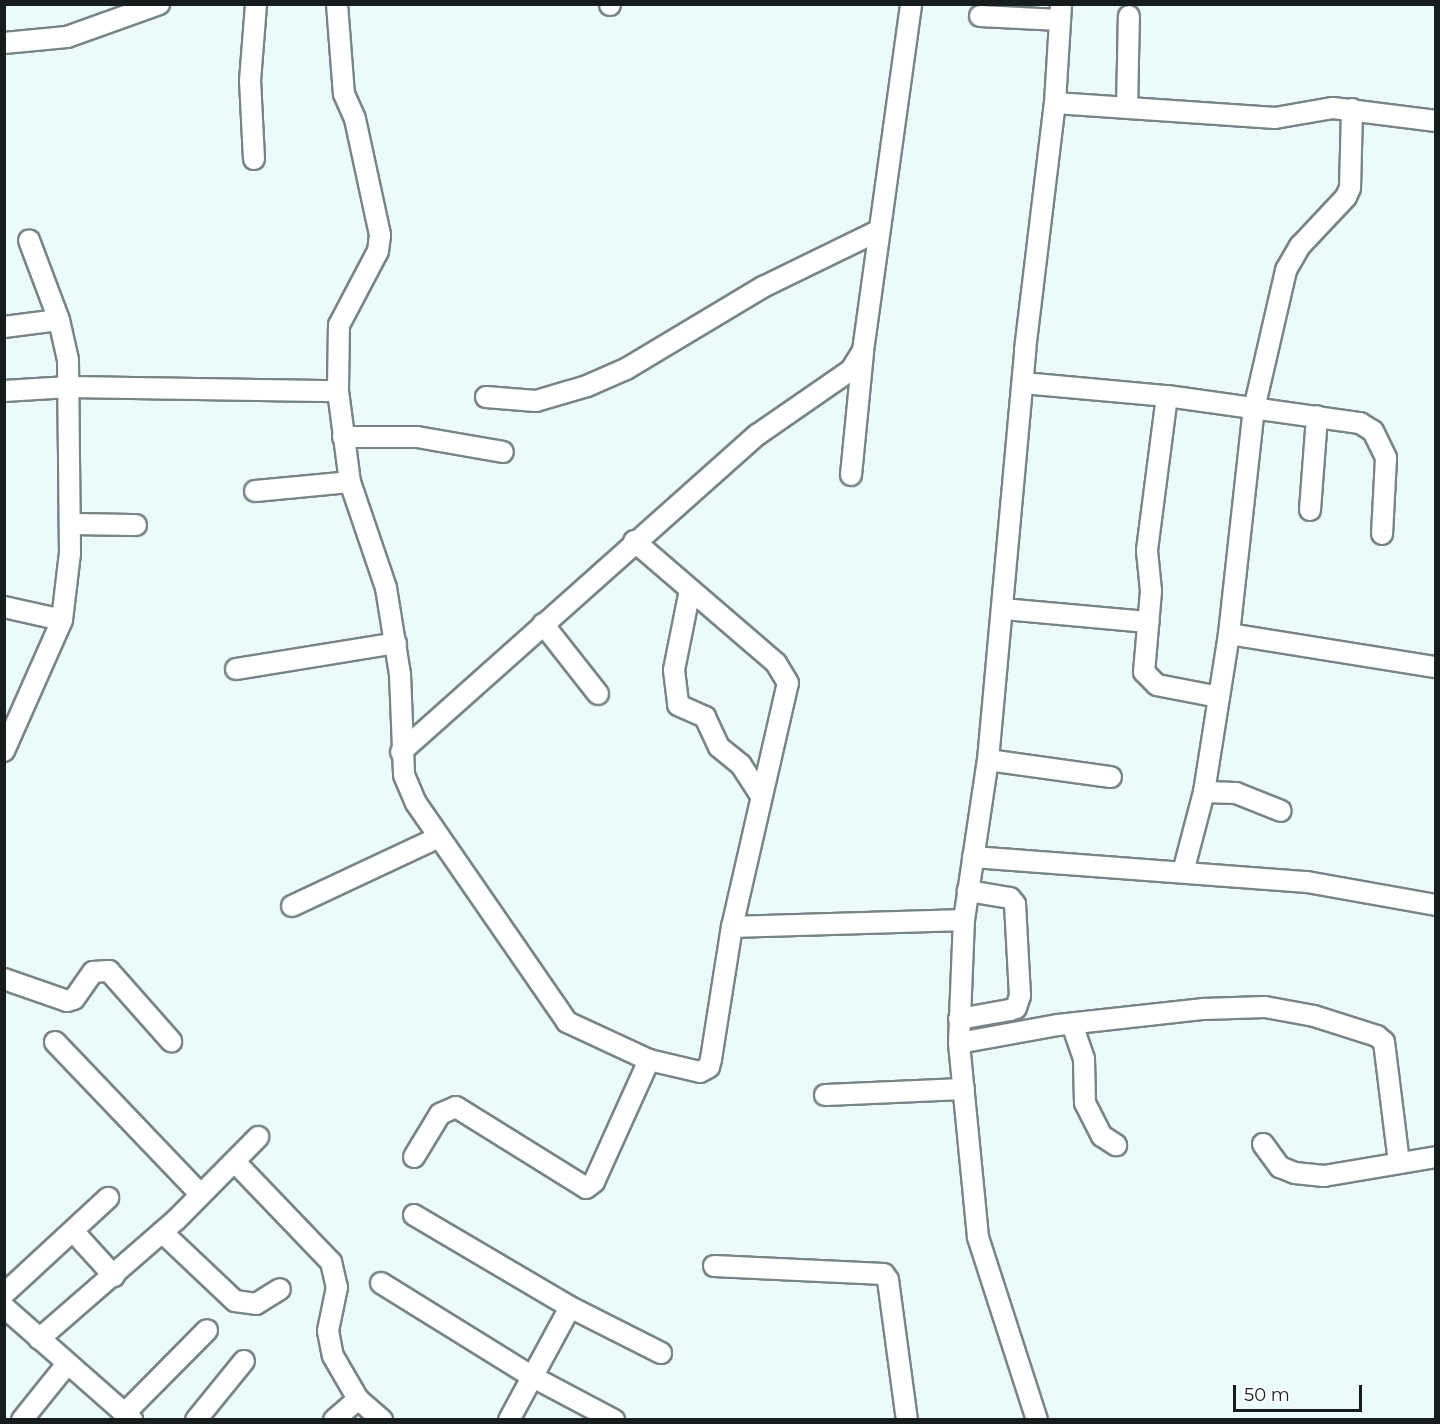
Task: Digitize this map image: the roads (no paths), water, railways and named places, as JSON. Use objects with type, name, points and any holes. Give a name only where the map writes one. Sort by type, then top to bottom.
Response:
[{"type":"street","points":[[4,44],[67,37],[159,4]]},
{"type":"street","points":[[254,159],[250,81],[256,4]]},
{"type":"street","points":[[336,4],[344,94],[355,119],[380,235],[378,251],[339,325],[338,391],[350,482],[382,575],[396,643],[401,686],[401,752],[410,789],[439,837],[558,1013],[575,1028],[650,1060],[700,1072],[709,1067],[732,927],[760,794],[788,694],[786,676],[634,541]]},
{"type":"street","points":[[851,475],[878,231],[911,4]]},
{"type":"street","points":[[980,16],[1060,12],[1055,103],[1023,383],[1004,609],[988,760],[964,920],[959,1019],[959,1043],[978,1237],[1037,1419]]},
{"type":"street","points":[[1127,108],[1129,16]]},
{"type":"street","points":[[1055,103],[1275,118],[1321,109],[1352,109],[1436,121]]},
{"type":"street","points":[[1183,872],[1204,792],[1229,634],[1254,410],[1286,270],[1300,246],[1346,198],[1350,188],[1352,109]]},
{"type":"street","points":[[486,397],[536,401],[587,386],[626,369],[763,287],[878,231]]},
{"type":"street","points":[[4,751],[62,620],[70,524],[68,360],[58,320],[29,240]]},
{"type":"street","points":[[4,327],[58,320]]},
{"type":"street","points":[[401,752],[634,541],[757,435],[846,376],[863,351]]},
{"type":"street","points":[[1023,383],[1167,396],[1254,410],[1360,423],[1373,431],[1382,444],[1386,458],[1382,534]]},
{"type":"street","points":[[4,391],[69,387],[338,391]]},
{"type":"street","points":[[1167,396],[1147,551],[1151,574],[1143,662],[1146,677],[1157,685],[1219,697]]},
{"type":"street","points":[[1310,510],[1317,416]]},
{"type":"street","points":[[343,437],[417,437],[503,452]]},
{"type":"street","points":[[255,491],[350,482]]},
{"type":"street","points":[[70,524],[136,525]]},
{"type":"street","points":[[690,590],[674,670],[678,705],[705,717],[719,747],[741,765],[760,794]]},
{"type":"street","points":[[4,607],[62,620]]},
{"type":"street","points":[[1004,609],[1148,622]]},
{"type":"street","points":[[543,624],[598,694]]},
{"type":"street","points":[[1229,634],[1436,667]]},
{"type":"street","points":[[236,669],[396,643]]},
{"type":"street","points":[[988,760],[1112,777]]},
{"type":"street","points":[[1204,792],[1236,793],[1281,811]]},
{"type":"street","points":[[292,906],[439,837]]},
{"type":"street","points":[[973,857],[1307,882],[1436,905]]},
{"type":"street","points":[[959,1019],[1010,1010],[1019,1003],[1015,904],[1010,898],[968,891]]},
{"type":"street","points":[[732,927],[964,920]]},
{"type":"street","points":[[4,979],[67,1001],[74,999],[93,972],[109,971],[171,1041]]},
{"type":"street","points":[[959,1043],[1072,1023],[1204,1009],[1265,1007],[1314,1016],[1377,1036],[1386,1047],[1399,1162]]},
{"type":"street","points":[[1072,1023],[1084,1059],[1085,1103],[1102,1136],[1116,1145]]},
{"type":"street","points":[[56,1041],[201,1195]]},
{"type":"street","points":[[414,1157],[440,1113],[456,1107],[586,1188],[594,1182],[650,1060]]},
{"type":"street","points":[[825,1095],[964,1089]]},
{"type":"street","points":[[39,1339],[162,1232],[258,1137]]},
{"type":"street","points":[[1263,1144],[1280,1167],[1295,1173],[1324,1176],[1436,1157]]},
{"type":"street","points":[[235,1162],[331,1262],[337,1287],[330,1343],[358,1399],[382,1419]]},
{"type":"street","points":[[4,1294],[108,1198]]},
{"type":"street","points":[[414,1215],[570,1307],[661,1353]]},
{"type":"street","points":[[73,1231],[114,1276]]},
{"type":"street","points":[[162,1232],[235,1301],[256,1304],[280,1288]]},
{"type":"street","points":[[714,1266],[884,1274],[907,1419]]},
{"type":"street","points":[[381,1283],[531,1376],[614,1419]]},
{"type":"street","points":[[4,1307],[128,1417],[207,1330]]},
{"type":"street","points":[[509,1419],[570,1307]]},
{"type":"street","points":[[196,1419],[244,1361]]},
{"type":"street","points":[[21,1419],[67,1365]]},
{"type":"street","points":[[334,1419],[358,1399]]}]
